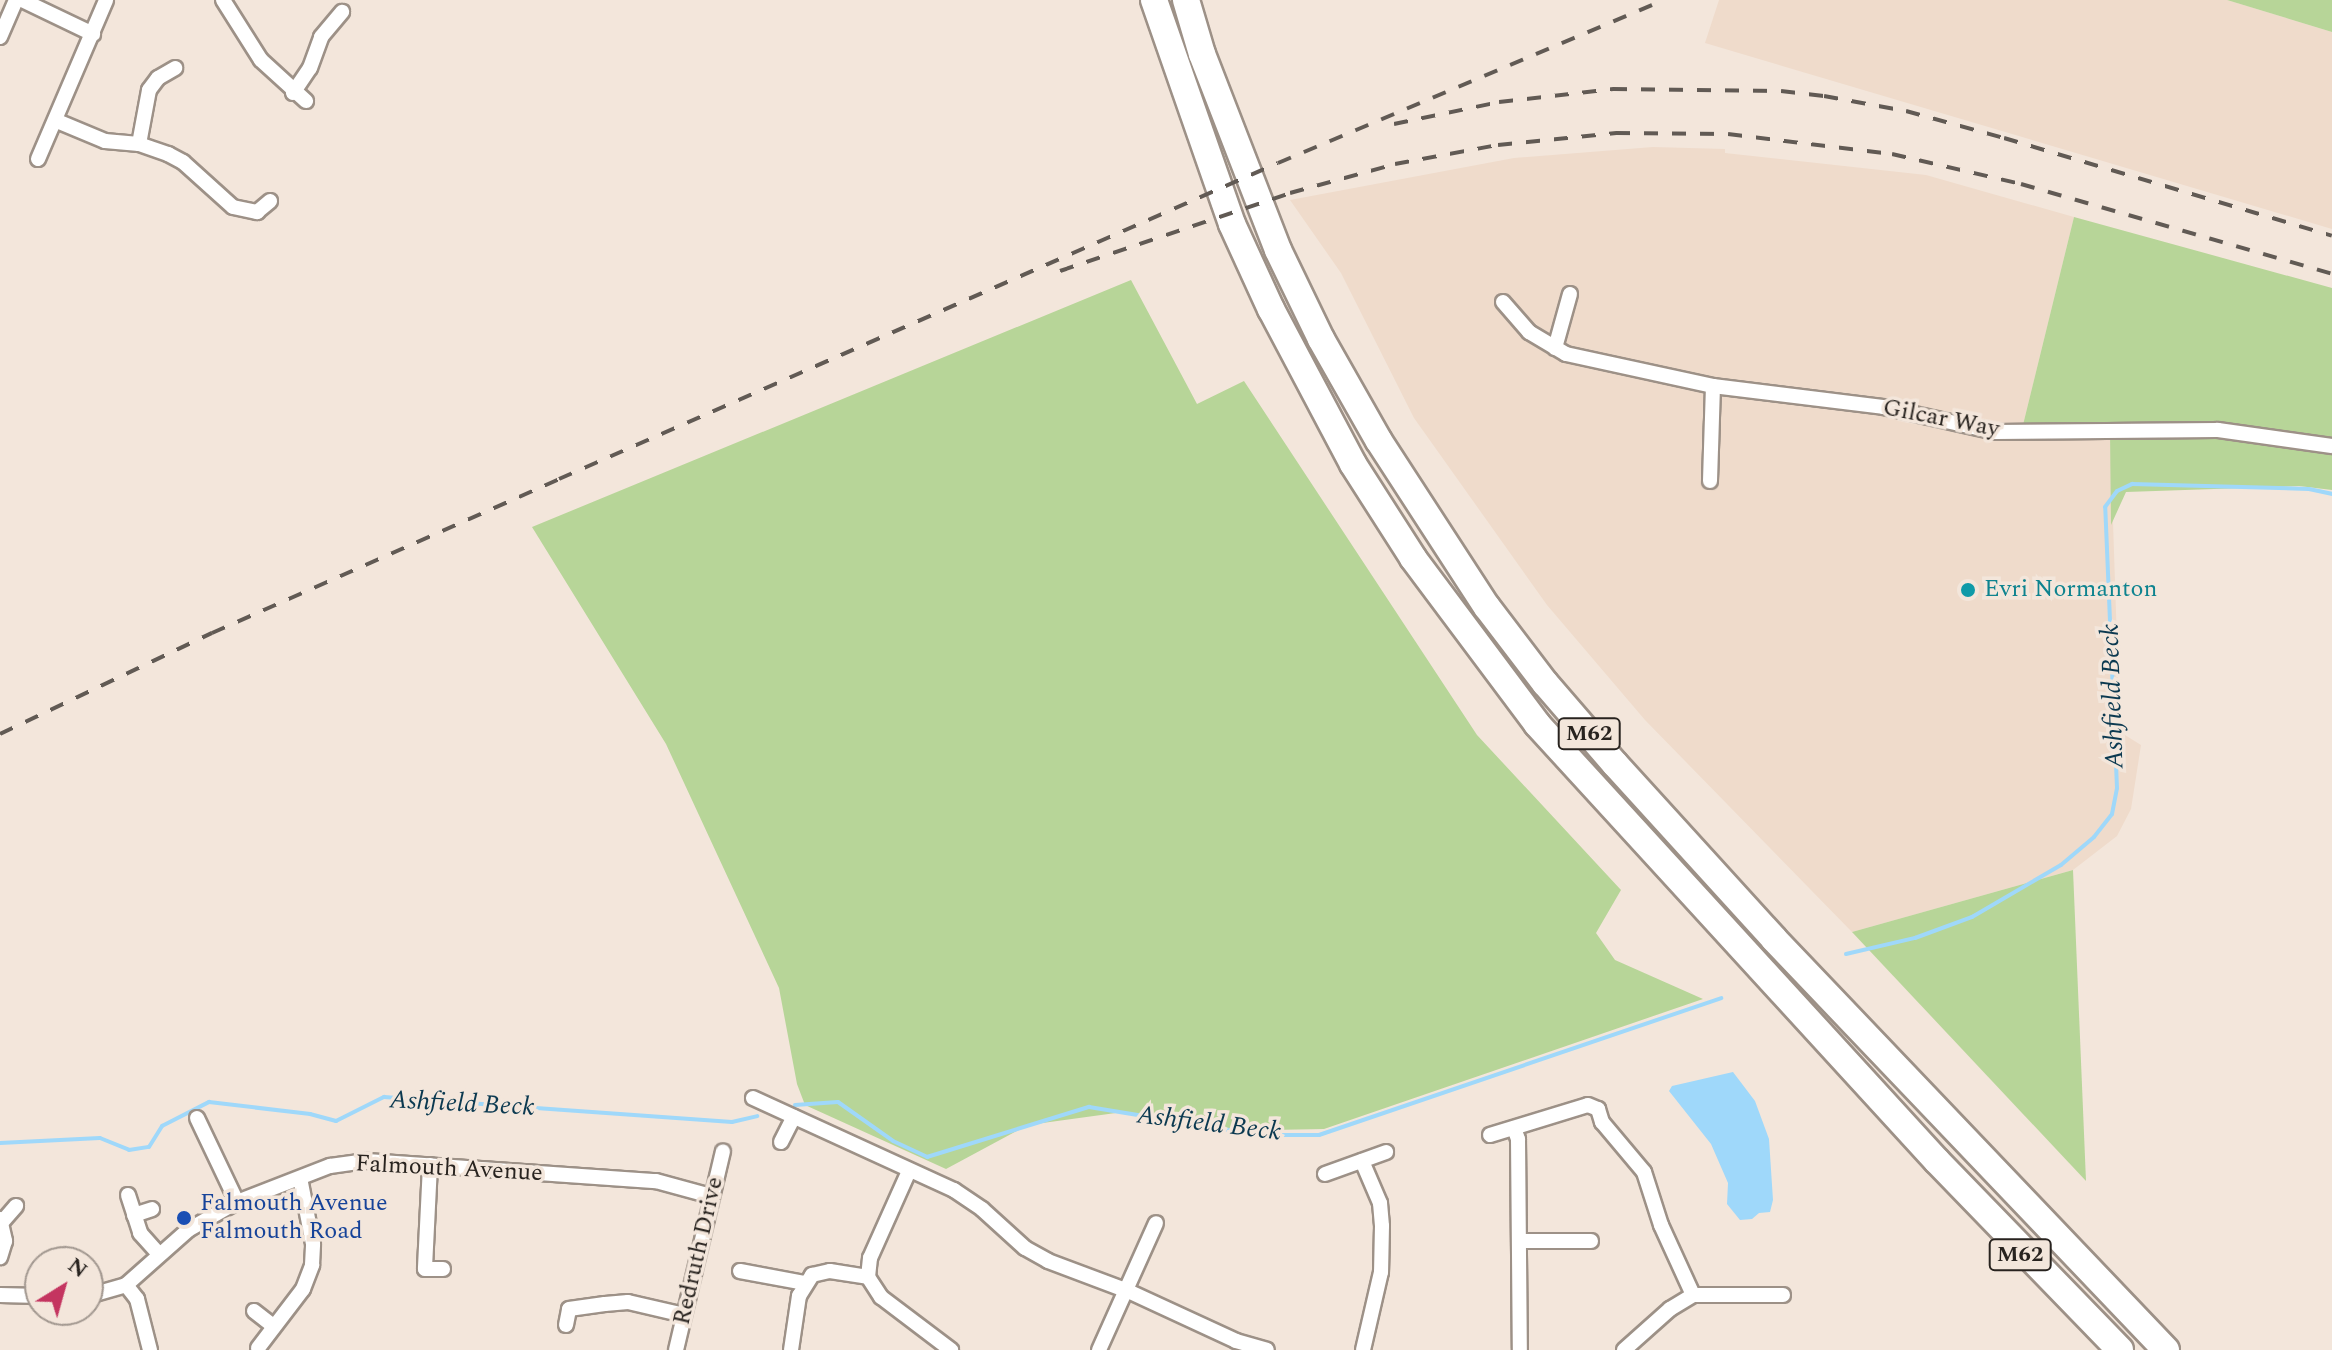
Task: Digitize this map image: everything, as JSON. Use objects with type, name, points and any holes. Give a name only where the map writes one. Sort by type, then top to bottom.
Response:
[{"type":"highway","name":"M62","points":[[1154,0],[1232,224],[1353,464],[1413,558],[1537,724],[1937,1161],[2102,1350]]},
{"type":"highway","name":"M62","points":[[1186,0],[1202,54],[1278,250],[1321,339],[1394,465],[1487,607],[1545,683],[1689,846],[1942,1118],[2166,1350]]},
{"type":"highway","name":"M62","points":[[1937,1161],[2120,1350]]},
{"type":"street","points":[[0,37],[16,0]]},
{"type":"street","points":[[22,0],[93,34]]},
{"type":"street","points":[[38,159],[57,121],[106,0]]},
{"type":"street","points":[[223,0],[261,60],[299,97],[321,37],[342,12]]},
{"type":"street","points":[[139,144],[149,90],[158,78],[175,68]]},
{"type":"street","points":[[57,121],[105,141],[139,144],[183,162],[233,207],[257,218],[270,201]]},
{"type":"street","points":[[1555,348],[1570,294]]},
{"type":"street","name":"Gilcar Way","points":[[1503,302],[1529,332],[1555,348],[1584,360],[1713,386],[1883,407],[1996,432],[2218,430],[2332,446]]},
{"type":"street","points":[[1710,481],[1713,386]]},
{"type":"street","points":[[753,1098],[954,1190],[982,1209],[1025,1248],[1048,1261],[1128,1291],[1233,1340],[1267,1350]]},
{"type":"street","points":[[1490,1135],[1588,1105],[1598,1109],[1602,1122],[1644,1172],[1661,1225],[1693,1295]]},
{"type":"street","points":[[781,1142],[794,1117]]},
{"type":"street","points":[[197,1118],[237,1202]]},
{"type":"street","points":[[1514,1128],[1520,1350]]},
{"type":"street","name":"Redruth Drive","points":[[676,1350],[723,1151]]},
{"type":"street","points":[[1325,1174],[1386,1152]]},
{"type":"street","name":"Falmouth Avenue","points":[[104,1291],[126,1285],[158,1253],[188,1230],[237,1202],[330,1166],[367,1161],[656,1181],[711,1196]]},
{"type":"street","points":[[1362,1161],[1380,1203],[1382,1226],[1381,1272],[1363,1350]]},
{"type":"street","points":[[430,1165],[425,1269],[443,1269]]},
{"type":"street","points":[[909,1171],[870,1258],[868,1277],[881,1297],[951,1350]]},
{"type":"street","points":[[258,1348],[303,1289],[312,1265],[313,1244],[300,1178]]},
{"type":"street","points":[[128,1195],[140,1233],[158,1253]]},
{"type":"street","points":[[0,1257],[5,1241],[1,1220],[16,1206]]},
{"type":"street","points":[[134,1215],[152,1209]]},
{"type":"street","points":[[1099,1350],[1156,1223]]},
{"type":"street","points":[[1519,1241],[1591,1241]]},
{"type":"street","points":[[740,1271],[804,1283]]},
{"type":"street","points":[[791,1350],[804,1283],[820,1271],[868,1277]]},
{"type":"street","points":[[126,1285],[137,1299],[150,1350]]},
{"type":"street","points":[[0,1295],[24,1296]]},
{"type":"street","points":[[1624,1350],[1670,1309],[1693,1295],[1783,1295]]},
{"type":"street","points":[[566,1325],[569,1309],[628,1302],[684,1315]]},
{"type":"street","points":[[254,1311],[273,1326]]},
{"type":"shaded area","points":[[1719,0],[2227,0],[2332,32],[2332,229],[1705,43]]},
{"type":"shaded area","points":[[1653,147],[1725,149],[1725,153],[1926,175],[2074,217],[2021,433],[2110,432],[2120,732],[2141,745],[2131,809],[2117,836],[2073,870],[1852,932],[1645,720],[1547,605],[1414,418],[1341,273],[1290,200],[1514,158]]},
{"type":"green space","points":[[2227,0],[2332,0],[2332,32]]},
{"type":"green space","points":[[2074,217],[2332,288],[2332,490],[2299,486],[2126,492],[2111,525],[2110,432],[2021,433]]},
{"type":"green space","points":[[1131,280],[1197,404],[1244,381],[1477,735],[1621,890],[1596,933],[1615,960],[1703,999],[1324,1129],[1227,1131],[1123,1112],[1028,1125],[946,1169],[805,1105],[797,1084],[779,988],[666,744],[532,527]]},
{"type":"green space","points":[[2073,870],[2086,1181],[1852,932]]},
{"type":"water","points":[[1733,1072],[1755,1101],[1769,1139],[1773,1200],[1770,1212],[1759,1213],[1752,1219],[1740,1220],[1727,1204],[1728,1183],[1711,1144],[1669,1091],[1672,1086]]},
{"type":"waterway","name":"Ashfield Beck","points":[[1846,954],[1915,938],[1972,917],[2061,865],[2094,837],[2112,814],[2117,788],[2105,507],[2117,491],[2132,484],[2309,489],[2332,494]]},
{"type":"waterway","name":"Ashfield Beck","points":[[795,1105],[838,1102],[893,1141],[927,1157],[1089,1107],[1260,1135],[1319,1135],[1721,998]]},
{"type":"waterway","name":"Ashfield Beck","points":[[0,1143],[100,1138],[129,1150],[149,1147],[162,1126],[209,1102],[310,1114],[336,1121],[384,1097],[732,1122],[757,1116]]},
{"type":"railway","points":[[0,734],[212,633],[559,479],[1278,163],[1663,0]]},
{"type":"railway","points":[[1394,124],[1499,102],[1613,89],[1781,91],[1824,96],[1906,111],[2004,138],[2332,236]]},
{"type":"railway","points":[[1060,271],[1290,193],[1395,164],[1498,145],[1616,133],[1728,134],[1892,154],[2021,184],[2332,274]]},
{"type":"place","name":"Evri Normanton","points":[[1968,590]]},
{"type":"place","name":"Falmouth Avenue Falmouth Road","points":[[184,1218]]}]
